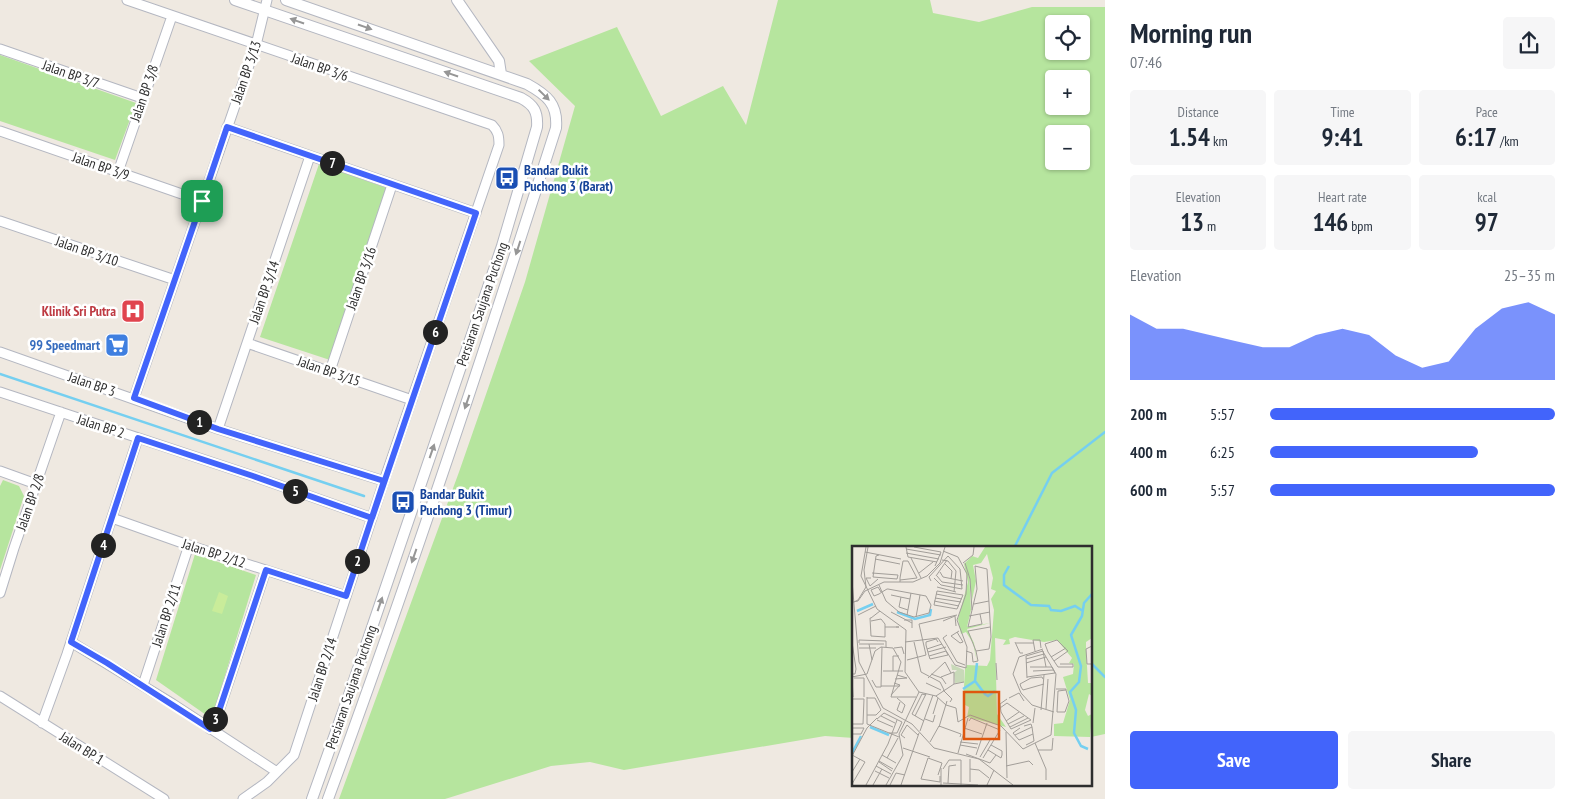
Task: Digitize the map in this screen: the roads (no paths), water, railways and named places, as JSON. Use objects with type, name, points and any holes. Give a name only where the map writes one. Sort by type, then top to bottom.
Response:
[{"type":"street","name":"Jalan BP 3/6","points":[[127,0],[492,125],[497,130],[499,145]]},
{"type":"street","name":"Persiaran Saujana Puchong","points":[[235,0],[266,5],[521,98],[535,109],[538,118],[538,127],[502,246],[312,799]]},
{"type":"street","name":"Persiaran Saujana Puchong","points":[[286,0],[527,84],[546,97],[554,107],[556,117],[556,128],[492,330],[369,688],[328,799]]},
{"type":"street","points":[[457,0],[499,61],[501,74]]},
{"type":"street","name":"Jalan BP 3/13","points":[[134,398],[256,45],[266,5]]},
{"type":"street","name":"Jalan BP 3/8","points":[[118,172],[142,98],[172,16]]},
{"type":"street","name":"Jalan BP 3/7","points":[[0,49],[142,98]]},
{"type":"street","points":[[227,127],[476,213]]},
{"type":"street","name":"Jalan BP 3/9","points":[[0,131],[202,201]]},
{"type":"street","name":"Jalan BP 2/14","points":[[243,799],[267,782],[294,754],[384,481],[499,145]]},
{"type":"street","name":"Jalan BP 3/14","points":[[218,429],[310,156]]},
{"type":"street","name":"Jalan BP 3/16","points":[[330,371],[392,185]]},
{"type":"street","name":"Jalan BP 3/10","points":[[0,221],[174,280]]},
{"type":"street","name":"Jalan BP 3/15","points":[[247,342],[412,400]]},
{"type":"street","name":"Jalan BP 3","points":[[0,352],[218,429],[384,481]]},
{"type":"street","name":"Jalan BP 2","points":[[0,392],[253,476],[372,518]]},
{"type":"street","name":"Jalan BP 2/8","points":[[0,593],[61,412]]},
{"type":"street","points":[[42,723],[71,642],[138,438]]},
{"type":"street","points":[[0,471],[36,484]]},
{"type":"street","name":"Jalan BP 2/12","points":[[112,518],[346,596]]},
{"type":"street","name":"Jalan BP 2/11","points":[[143,685],[189,545]]},
{"type":"street","points":[[210,729],[219,711],[266,570]]},
{"type":"street","points":[[71,642],[143,685],[277,772]]},
{"type":"street","name":"Jalan BP 1","points":[[0,696],[164,799]]},
{"type":"waterway","points":[[0,374],[364,496]]},
{"type":"waterway","points":[[1015,546],[1052,473],[1105,432]]},
{"type":"waterway","points":[[1092,664],[1105,677]]},
{"type":"place","name":"Bandar Bukit Puchong 3 (Barat)","points":[[507,178]]},
{"type":"place","name":"Klinik Sri Putra","points":[[133,311]]},
{"type":"place","name":"99 Speedmart","points":[[117,345]]},
{"type":"place","name":"Bandar Bukit Puchong 3 (Timur)","points":[[403,502]]}]
